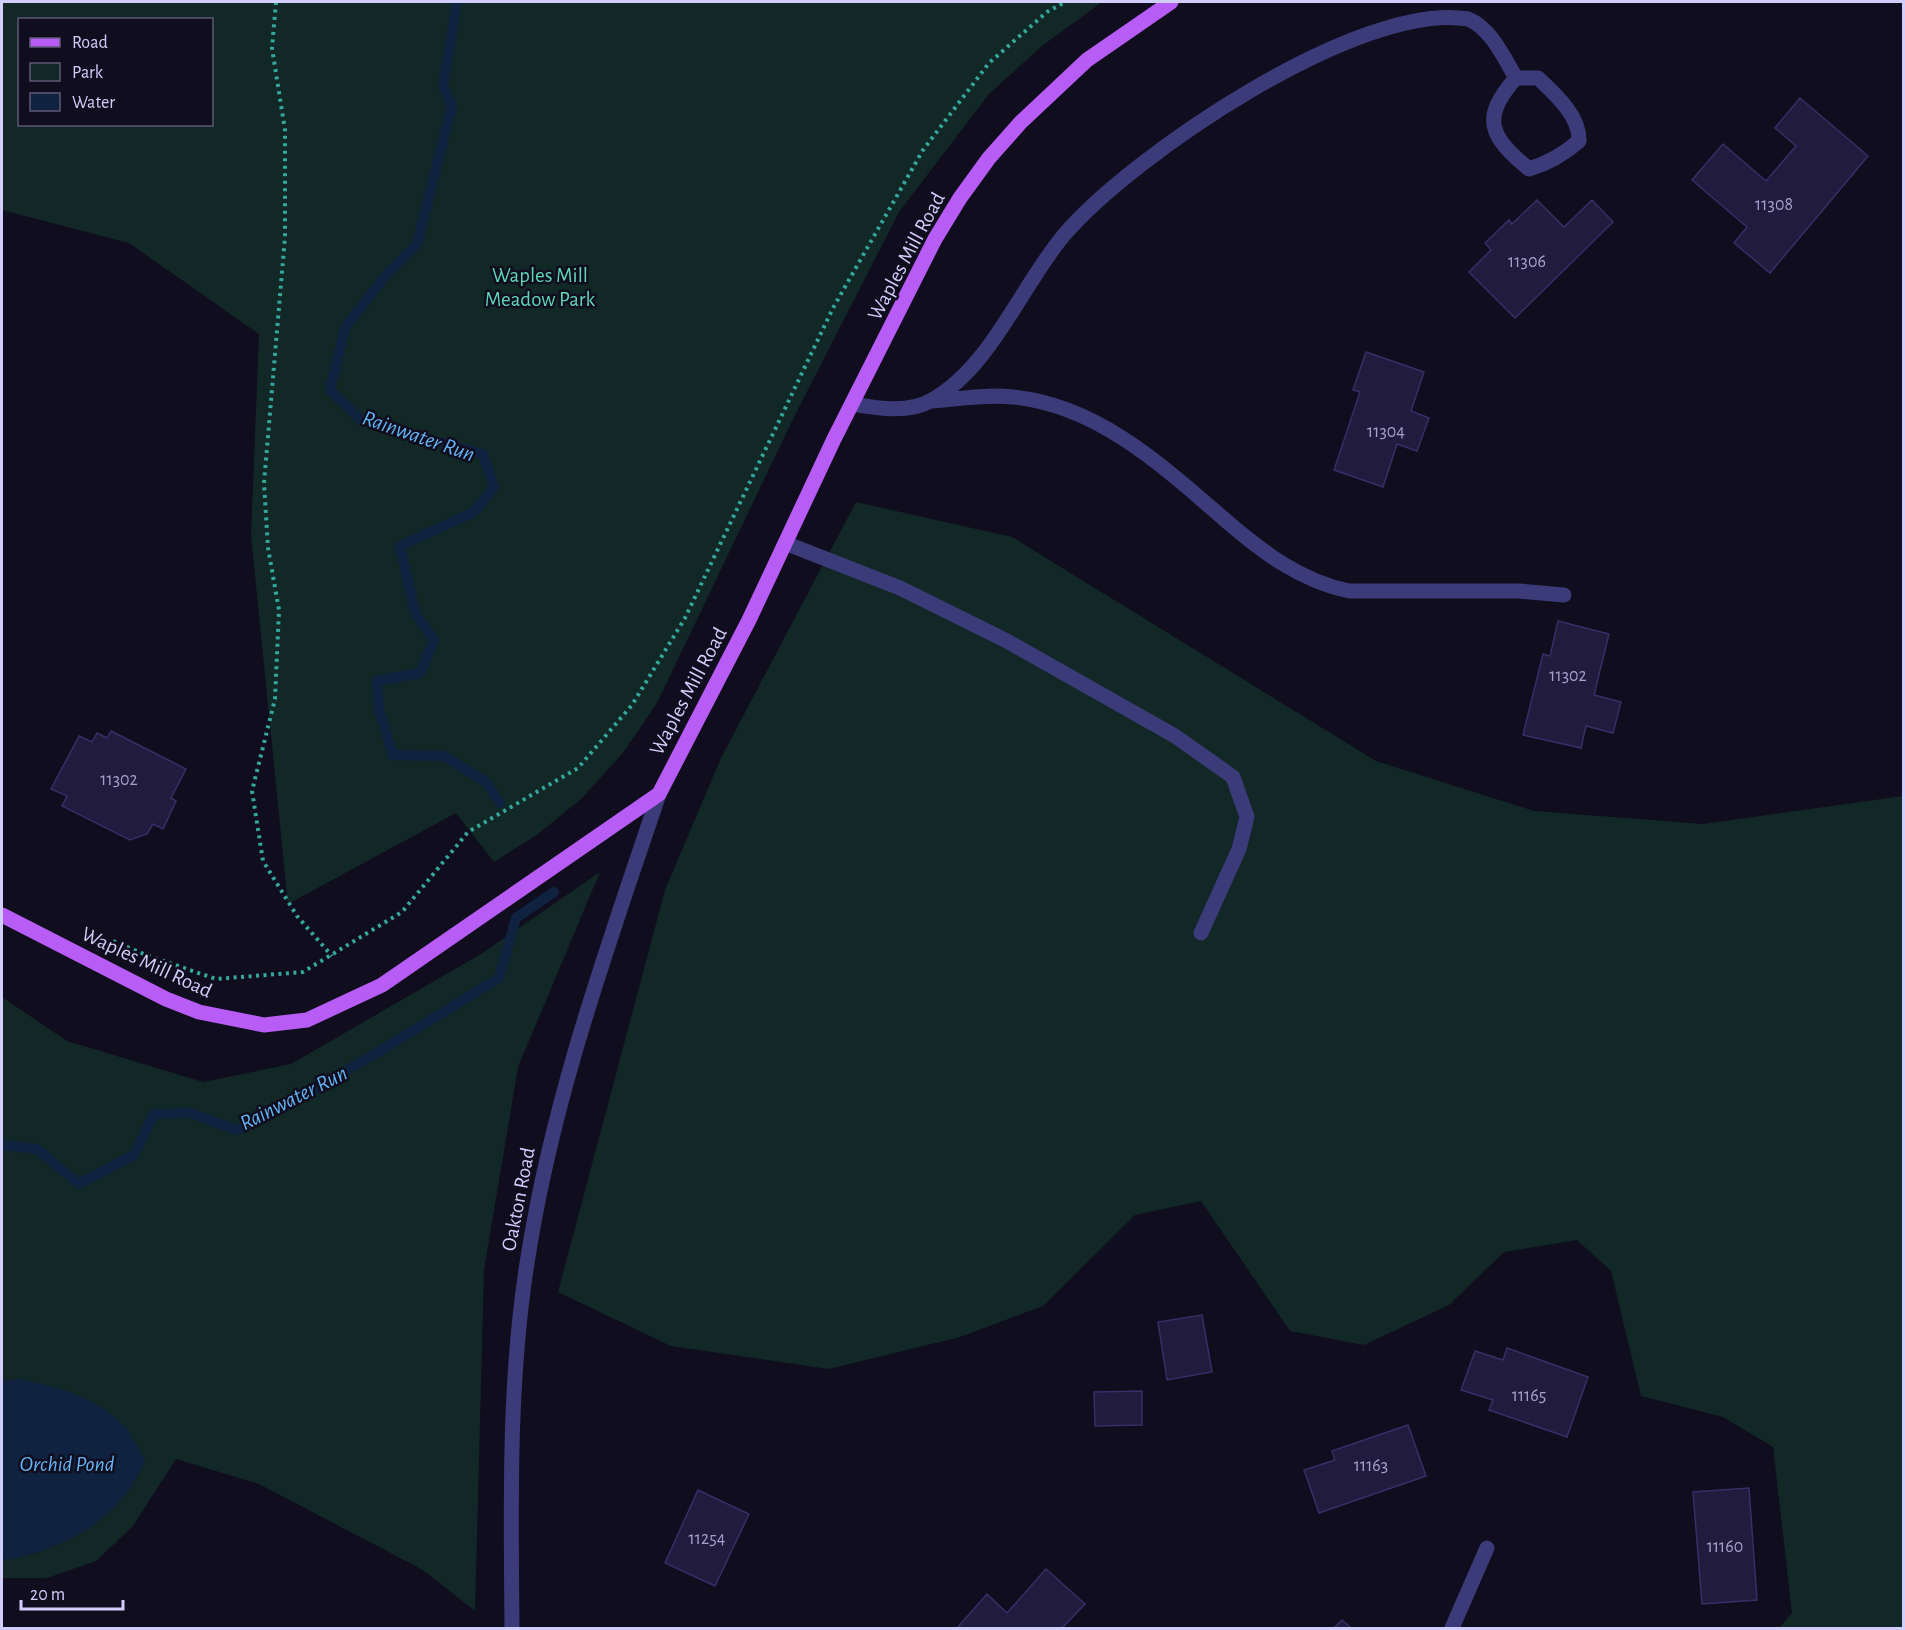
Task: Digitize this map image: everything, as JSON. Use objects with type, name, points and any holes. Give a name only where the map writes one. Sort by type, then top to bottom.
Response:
[{"type":"main road","name":"Waples Mill Road","points":[[2,915],[166,999],[199,1012],[264,1025],[307,1020],[382,985],[659,794],[683,743],[712,693],[935,239],[989,158],[1020,122],[1087,60],[1171,2]]},
{"type":"street","points":[[931,401],[962,376],[983,353],[1064,236],[1125,173],[1270,70],[1313,47],[1377,21],[1416,12],[1447,14],[1471,20],[1489,35],[1516,78]]},
{"type":"street","points":[[1516,78],[1538,78],[1568,111],[1580,132],[1579,141],[1570,149],[1551,162],[1528,169],[1509,153],[1495,136],[1492,117],[1500,96],[1516,78]]},
{"type":"street","points":[[852,404],[883,409],[931,401],[1013,397],[1048,403],[1110,430],[1158,462],[1253,544],[1305,577],[1330,587],[1349,591],[1519,591],[1564,595]]},
{"type":"street","points":[[785,543],[900,588],[1005,640],[1175,736],[1233,777],[1247,817],[1239,849],[1201,933]]},
{"type":"street","name":"Oakton Road","points":[[512,1629],[512,1433],[520,1316],[528,1257],[551,1138],[582,1024],[659,794]]},
{"type":"street","points":[[1452,1629],[1487,1548]]},
{"type":"path","points":[[276,2],[272,48],[285,130],[285,237],[264,483],[268,548],[279,610],[274,699],[252,791],[263,861],[297,916],[332,956]]},
{"type":"path","points":[[106,938],[146,956],[216,979],[303,972],[402,912],[468,832],[578,768],[632,705],[685,618],[833,308],[923,150],[989,63],[1047,12],[1065,2]]},
{"type":"green space","name":"Waples Mill Meadow Park","points":[[2,2],[1102,2],[1042,46],[989,94],[899,212],[793,419],[657,703],[623,753],[581,799],[538,834],[494,862],[456,813],[288,904],[251,536],[259,334],[129,243],[2,210]]},
{"type":"green space","points":[[856,502],[1012,537],[1376,761],[1534,811],[1703,824],[1903,796],[1903,1628],[1779,1628],[1792,1613],[1773,1447],[1723,1417],[1641,1396],[1611,1271],[1577,1240],[1504,1252],[1449,1305],[1364,1345],[1290,1331],[1201,1201],[1135,1215],[1043,1306],[960,1337],[829,1369],[671,1346],[558,1292],[665,890],[721,758]]},
{"type":"green space","points":[[600,872],[518,1067],[484,1270],[475,1611],[423,1570],[259,1484],[176,1459],[133,1526],[96,1561],[47,1578],[2,1578],[2,1560],[24,1556],[68,1540],[105,1515],[135,1481],[145,1460],[18,1379],[2,1381],[2,997],[67,1041],[203,1082],[291,1064],[481,954]]},
{"type":"water","name":"Orchid Pond","points":[[18,1379],[60,1389],[100,1407],[126,1429],[145,1460],[135,1481],[121,1499],[87,1529],[46,1549],[2,1560],[2,1381]]},
{"type":"building","points":[[1800,98],[1868,156],[1770,273],[1734,243],[1747,227],[1692,180],[1723,144],[1766,181],[1796,146],[1775,128]]},
{"type":"building","points":[[1537,200],[1564,227],[1592,200],[1613,222],[1515,318],[1469,272],[1491,250],[1485,243],[1509,220],[1512,224]]},
{"type":"building","points":[[1366,352],[1424,372],[1411,411],[1429,418],[1417,451],[1397,444],[1383,487],[1334,470],[1360,392],[1353,390]]},
{"type":"building","points":[[1558,621],[1609,634],[1594,695],[1621,702],[1613,733],[1586,726],[1581,748],[1523,735],[1543,654],[1550,656]]},
{"type":"building","points":[[111,731],[186,769],[171,798],[176,801],[163,829],[153,824],[147,834],[130,840],[62,806],[67,796],[51,789],[79,736],[92,742],[97,733],[107,738]]},
{"type":"building","points":[[1202,1315],[1212,1372],[1167,1380],[1158,1322]]},
{"type":"building","points":[[1507,1348],[1588,1377],[1567,1437],[1489,1410],[1493,1400],[1461,1390],[1475,1351],[1503,1360]]},
{"type":"building","points":[[1142,1391],[1142,1425],[1095,1426],[1094,1392]]},
{"type":"building","points":[[1408,1425],[1426,1476],[1319,1513],[1304,1470],[1335,1460],[1332,1451]]},
{"type":"building","points":[[1749,1488],[1757,1600],[1702,1604],[1693,1492]]},
{"type":"building","points":[[698,1490],[749,1514],[715,1586],[665,1563]]},
{"type":"building","points":[[1046,1569],[1085,1604],[1062,1628],[957,1628],[987,1594],[1007,1613]]},
{"type":"building","points":[[1342,1620],[1351,1628],[1334,1628]]},
{"type":"waterway","name":"Rainwater Run","points":[[457,2],[443,86],[452,105],[417,244],[385,276],[345,328],[330,390],[361,420],[483,454],[494,487],[474,512],[400,546],[415,613],[434,640],[420,673],[377,681],[379,710],[393,755],[444,756],[486,782],[500,803]]},
{"type":"waterway","name":"Rainwater Run","points":[[2,1145],[37,1149],[79,1184],[134,1155],[154,1114],[191,1113],[236,1130],[336,1077],[499,978],[516,918],[554,892]]}]
